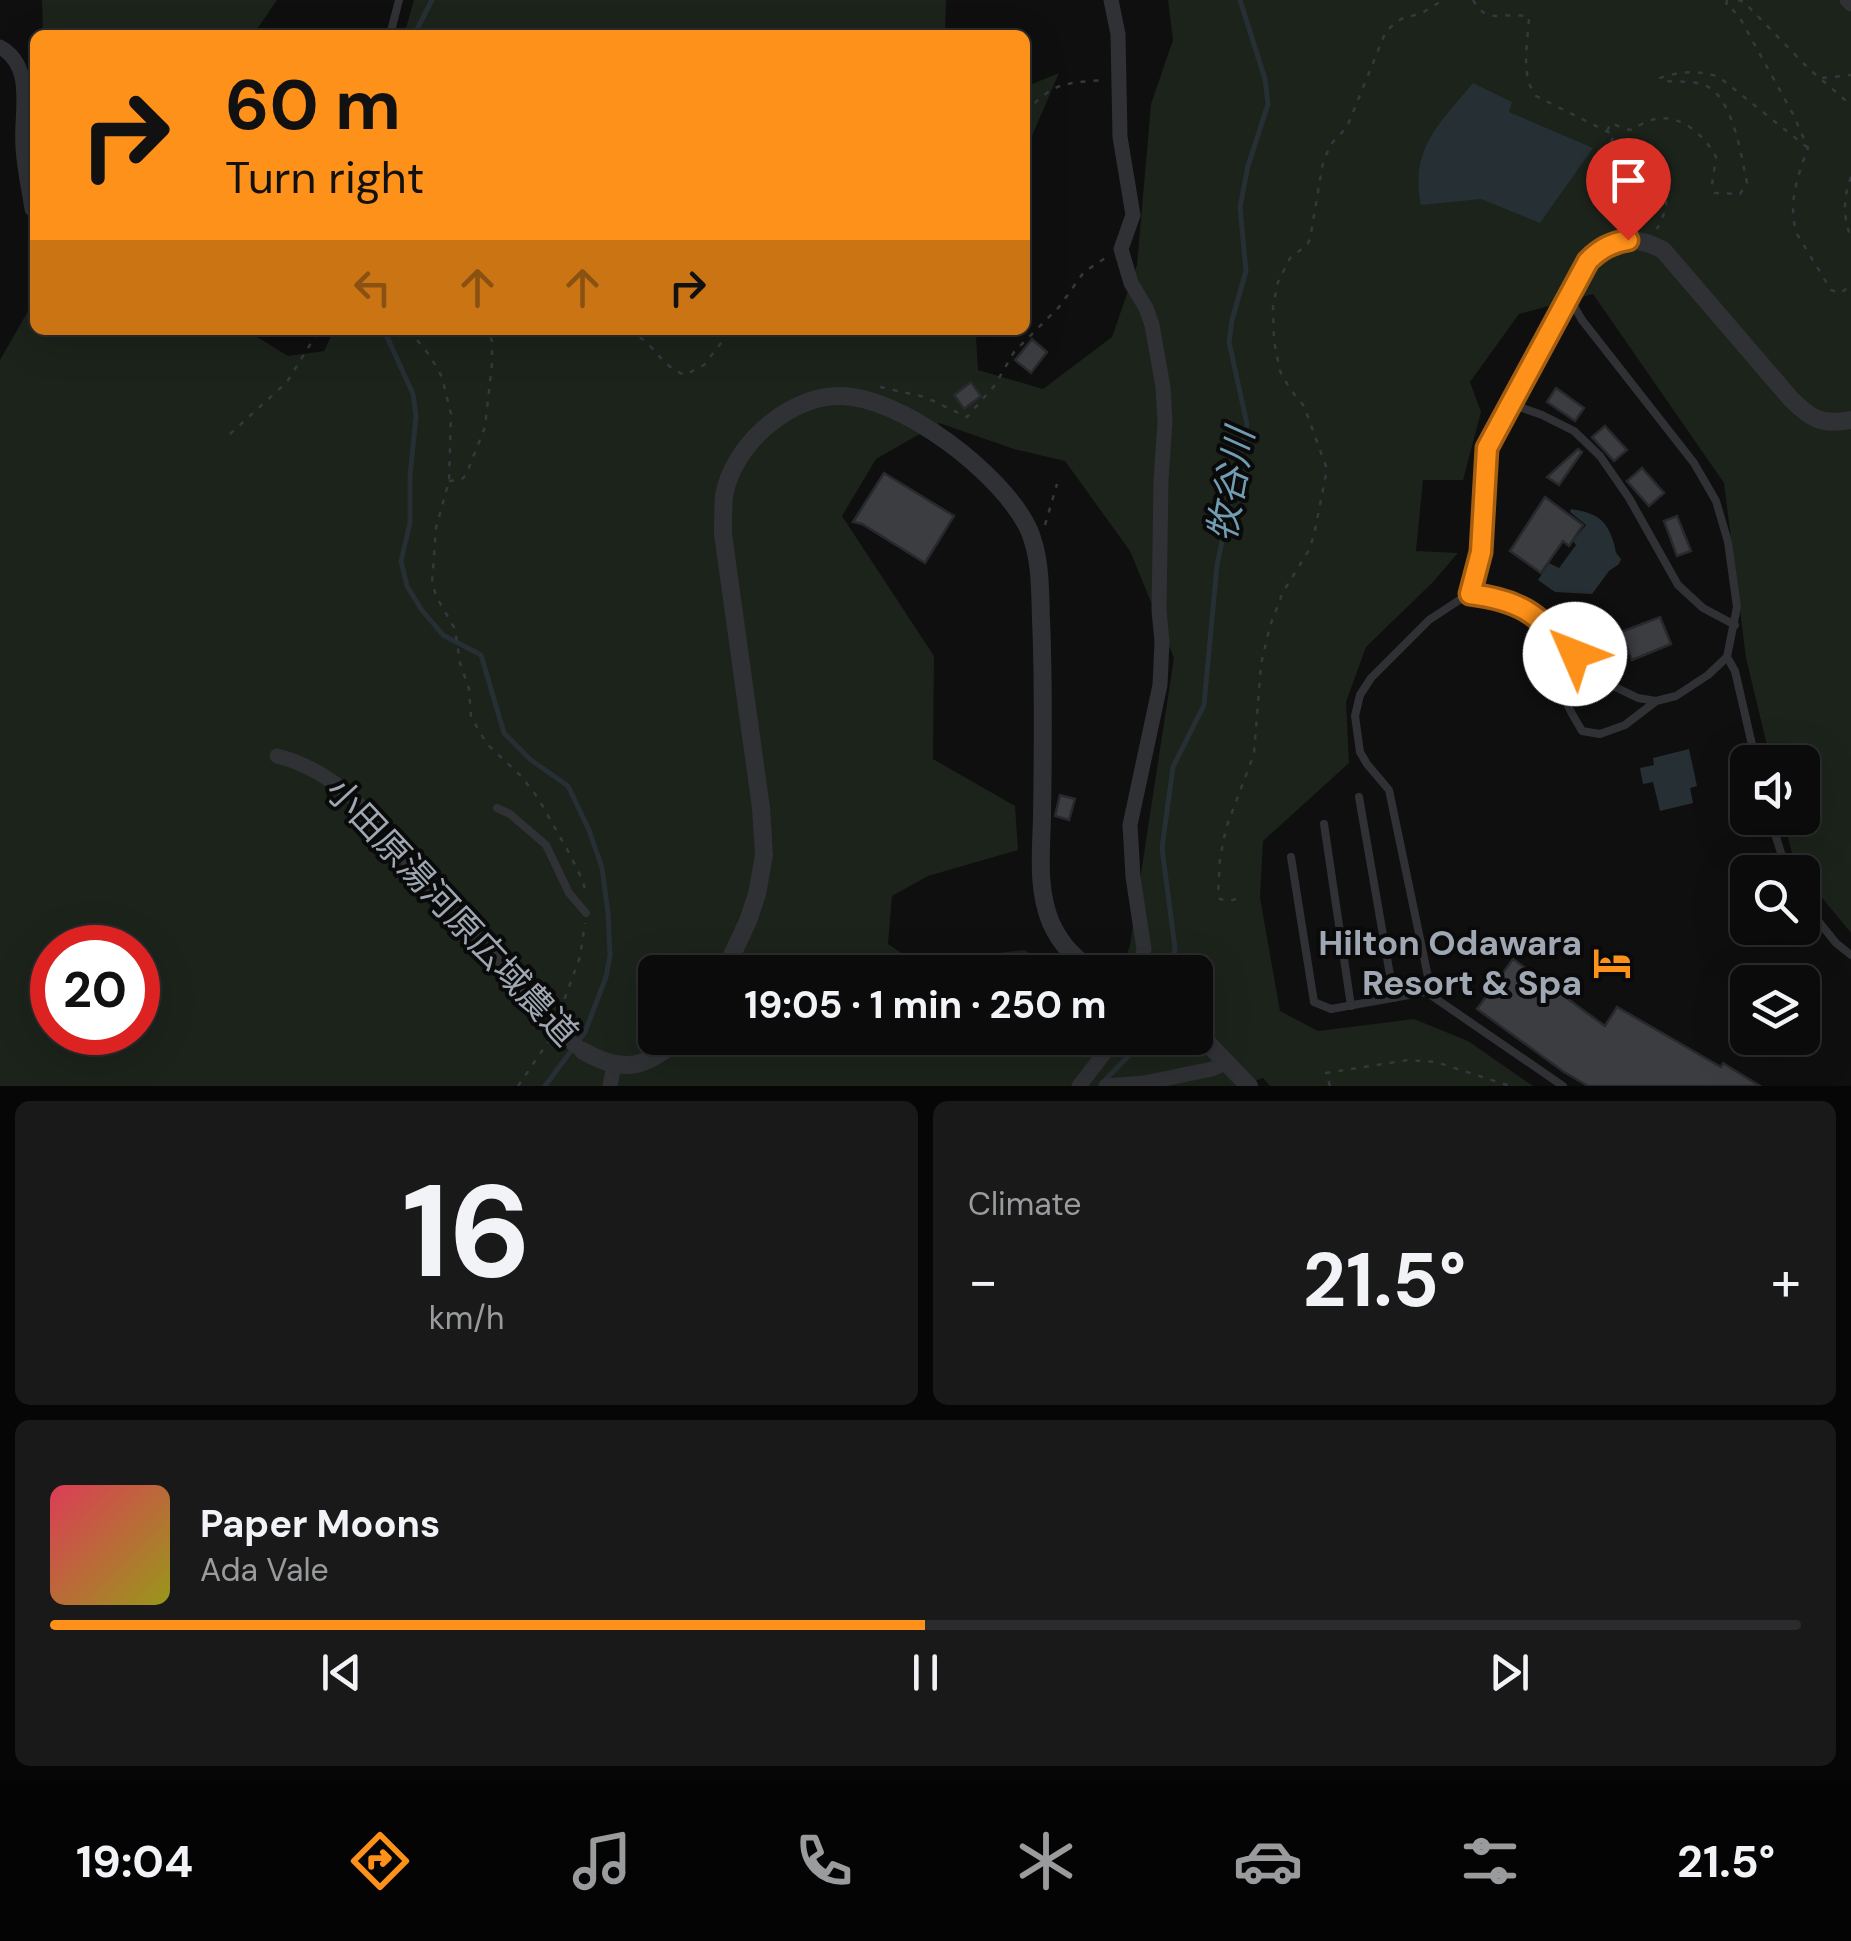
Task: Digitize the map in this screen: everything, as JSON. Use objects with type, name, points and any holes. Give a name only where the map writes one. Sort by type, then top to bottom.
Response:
[{"type":"street","points":[[1112,0],[1118,34],[1120,137],[1133,215],[1120,249],[1126,271],[1152,325],[1165,422],[1160,686],[1130,825],[1143,955]]},
{"type":"street","points":[[0,46],[11,53],[22,76],[22,136],[30,198]]},
{"type":"street","points":[[1470,594],[1481,552],[1487,448],[1588,261],[1612,243],[1646,241],[1662,250],[1809,416],[1831,423],[1851,420]]},
{"type":"street","points":[[732,955],[757,894],[764,855],[723,534],[724,494],[736,462],[751,440],[809,402],[835,396],[875,404],[924,426],[976,463],[1019,510],[1032,540],[1039,568],[1042,648],[1041,879],[1052,923],[1072,955]]},
{"type":"street","name":"小田原湯河原広域農道","points":[[277,756],[302,762],[348,794],[553,1020],[563,1036],[614,1065],[634,1066],[659,1055]]},
{"type":"street","points":[[1213,1046],[1249,1086]]},
{"type":"street","points":[[1080,1086],[1103,1055]]},
{"type":"street","points":[[1106,1086],[1144,1083],[1227,1062]]},
{"type":"street","points":[[610,1086],[614,1065]]},
{"type":"lane","points":[[391,30],[399,0]]},
{"type":"lane","points":[[1563,1086],[1432,996],[1388,790],[1360,752],[1355,716],[1360,695],[1370,678],[1429,620],[1470,594],[1511,602],[1529,610],[1588,668],[1638,698],[1656,701],[1676,696],[1727,657],[1737,607],[1728,542],[1716,501],[1694,463],[1582,320],[1568,296]]},
{"type":"lane","points":[[1510,404],[1574,430],[1600,456],[1629,498],[1678,585],[1703,608],[1735,624]]},
{"type":"lane","points":[[1575,654],[1564,683],[1564,700],[1582,731],[1600,734],[1625,725],[1656,701]]},
{"type":"lane","points":[[1727,657],[1736,670],[1752,745]]},
{"type":"lane","points":[[1359,797],[1394,998]]},
{"type":"lane","points":[[498,808],[546,845],[569,893],[586,914]]},
{"type":"lane","points":[[1324,824],[1352,1006]]},
{"type":"lane","points":[[1291,857],[1314,1002],[1331,1009],[1431,992]]},
{"type":"lane","points":[[1820,923],[1851,955]]},
{"type":"path","points":[[1236,899],[1225,901],[1218,894],[1223,844],[1254,754],[1262,664],[1270,626],[1283,592],[1309,550],[1327,469],[1304,406],[1280,372],[1272,323],[1278,282],[1290,258],[1307,245],[1313,230],[1323,162],[1331,144],[1347,128],[1388,27],[1422,14],[1443,0]]},
{"type":"path","points":[[1472,0],[1480,13],[1488,16],[1528,17],[1526,77],[1530,90],[1614,135],[1610,146],[1643,160],[1654,173],[1665,192],[1666,206],[1651,244]]},
{"type":"path","points":[[1726,0],[1726,6],[1740,18],[1808,148],[1798,175],[1794,225],[1831,290],[1840,293],[1851,286]]},
{"type":"path","points":[[1738,0],[1851,105]]},
{"type":"path","points":[[1606,131],[1612,122],[1634,130],[1658,119],[1693,127],[1716,157],[1712,184],[1715,193],[1740,194],[1747,183],[1740,140],[1719,96],[1701,84],[1660,78],[1680,72],[1703,72],[1719,77],[1808,148]]},
{"type":"path","points":[[1820,78],[1851,76]]},
{"type":"path","points":[[1030,107],[1059,85],[1119,79]]},
{"type":"path","points":[[1851,177],[1844,196],[1851,238]]},
{"type":"path","points":[[875,386],[925,397],[967,417],[995,385],[1014,352],[1059,307],[1084,272],[1120,249]]},
{"type":"path","points":[[230,434],[287,382],[316,335]]},
{"type":"path","points":[[413,335],[442,377],[448,402],[452,441],[449,480],[436,528],[432,583],[457,635],[471,717],[487,744],[538,798],[583,881],[587,900],[580,958],[553,1020],[547,1046],[518,1086]]},
{"type":"path","points":[[449,480],[461,480],[466,475],[485,427],[492,364],[490,335]]},
{"type":"path","points":[[636,335],[662,362],[685,375],[704,365],[726,335]]},
{"type":"path","points":[[1032,540],[1042,534],[1056,484]]},
{"type":"path","points":[[1330,1086],[1326,1073],[1408,1060],[1436,1062],[1510,1086]]},
{"type":"shaded area","points":[[42,0],[277,0],[256,30],[43,30]]},
{"type":"shaded area","points":[[414,0],[946,0],[945,30],[405,30]]},
{"type":"shaded area","points":[[1168,0],[1851,0],[1851,933],[1820,895],[1820,855],[1792,855],[1787,835],[1820,835],[1820,745],[1767,745],[1746,658],[1724,483],[1593,294],[1519,314],[1470,382],[1481,412],[1463,480],[1423,480],[1416,551],[1458,553],[1366,647],[1346,702],[1349,763],[1263,841],[1260,898],[1280,1011],[1318,1031],[1414,1019],[1468,1041],[1533,1086],[1270,1086],[1263,1078],[1236,1086],[0,1086],[0,360],[30,308],[30,335],[254,335],[288,356],[324,351],[332,335],[978,335],[978,370],[1043,389],[1112,337],[1137,265],[1151,104],[1173,40]],"holes":[[[939,423],[1014,449],[1065,461],[1130,551],[1174,658],[1127,955],[1213,955],[1213,1055],[638,1055],[638,955],[904,955],[888,944],[892,896],[928,876],[1018,850],[1015,806],[933,759],[934,656],[842,516],[876,459]]]},
{"type":"shaded area","points":[[1059,73],[1030,140],[1030,85]]},
{"type":"shaded area","points":[[1473,83],[1512,102],[1509,112],[1593,148],[1540,223],[1481,199],[1421,205],[1418,185],[1423,152],[1439,124]]},
{"type":"shaded area","points":[[1571,509],[1593,515],[1604,523],[1621,559],[1592,594],[1555,592],[1538,580],[1549,563],[1559,568],[1586,525]]},
{"type":"shaded area","points":[[1689,749],[1697,786],[1690,788],[1693,803],[1660,811],[1653,782],[1643,784],[1640,768],[1654,765],[1653,758]]},
{"type":"shaded area","points":[[1024,950],[1033,955],[982,955]]},
{"type":"building","points":[[1032,339],[1047,352],[1031,373],[1015,360]]},
{"type":"building","points":[[971,382],[981,396],[964,409],[954,395]]},
{"type":"building","points":[[1556,388],[1584,408],[1575,421],[1547,402]]},
{"type":"building","points":[[1605,426],[1627,450],[1614,461],[1592,437]]},
{"type":"building","points":[[1578,449],[1582,452],[1559,485],[1547,477]]},
{"type":"building","points":[[1642,468],[1664,493],[1649,506],[1627,481]]},
{"type":"building","points":[[884,473],[954,516],[925,563],[853,522]]},
{"type":"building","points":[[1545,497],[1583,525],[1569,546],[1563,541],[1541,573],[1510,551]]},
{"type":"building","points":[[1677,516],[1691,551],[1677,556],[1664,521]]},
{"type":"building","points":[[1660,617],[1671,644],[1632,660],[1621,632]]},
{"type":"building","points":[[1060,795],[1075,799],[1069,820],[1055,816]]},
{"type":"building","points":[[1513,959],[1605,1026],[1617,1007],[1760,1086],[1588,1086],[1477,1009]]},
{"type":"waterway","points":[[417,30],[432,0]]},
{"type":"waterway","name":"牧谷川","points":[[1174,955],[1162,848],[1173,767],[1204,705],[1217,565],[1247,424],[1229,342],[1246,271],[1240,207],[1248,166],[1268,104],[1265,79],[1240,0]]},
{"type":"waterway","points":[[386,335],[413,394],[416,416],[410,523],[401,561],[407,586],[443,635],[481,655],[504,733],[531,760],[568,786],[602,868],[610,956],[606,977],[585,1032],[545,1086]]},
{"type":"waterway","name":"牧谷川","points":[[1106,1079],[1129,1055]]},
{"type":"place","name":"Hilton Odawara Resort & Spa","points":[[1612,963]]},
{"type":"route","points":[[1575,654],[1529,610],[1492,596],[1470,594],[1481,552],[1487,448],[1588,261],[1612,243],[1628,240]]}]
